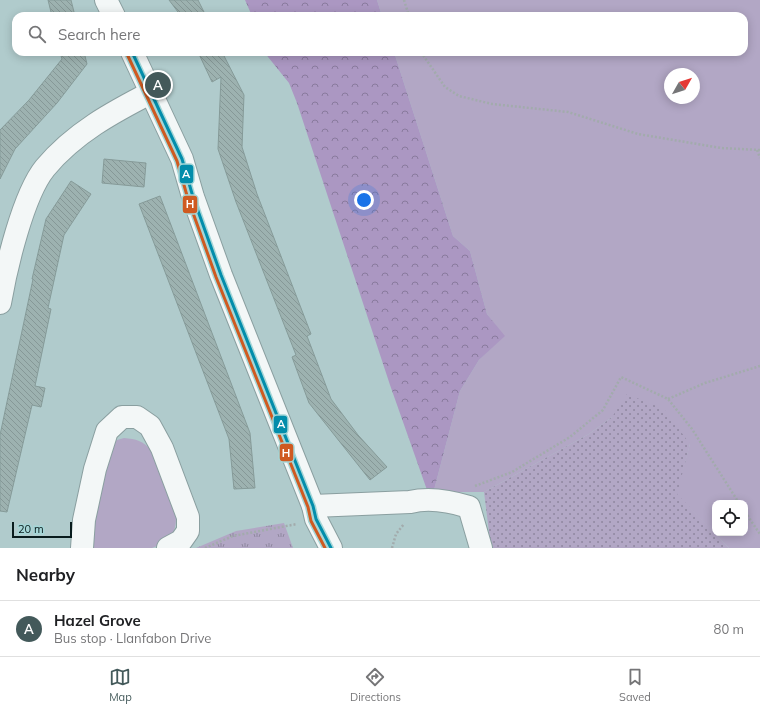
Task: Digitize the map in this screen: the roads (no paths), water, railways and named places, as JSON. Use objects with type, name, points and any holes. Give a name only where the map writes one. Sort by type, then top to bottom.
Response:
[{"type":"street","points":[[106,0],[112,12]]},
{"type":"street","points":[[134,56],[182,159],[193,197],[221,275],[315,513],[331,548]]},
{"type":"street","points":[[0,303],[16,234],[31,195],[45,168],[83,132],[108,114],[152,92]]},
{"type":"street","points":[[82,548],[84,520],[94,476],[107,430],[122,417],[137,417],[150,426],[162,448],[188,517],[188,531],[181,541],[168,548]]},
{"type":"street","points":[[315,513],[422,499],[451,501],[469,507],[481,548]]},
{"type":"place","name":"Hazel Grove","points":[[158,85]]}]
